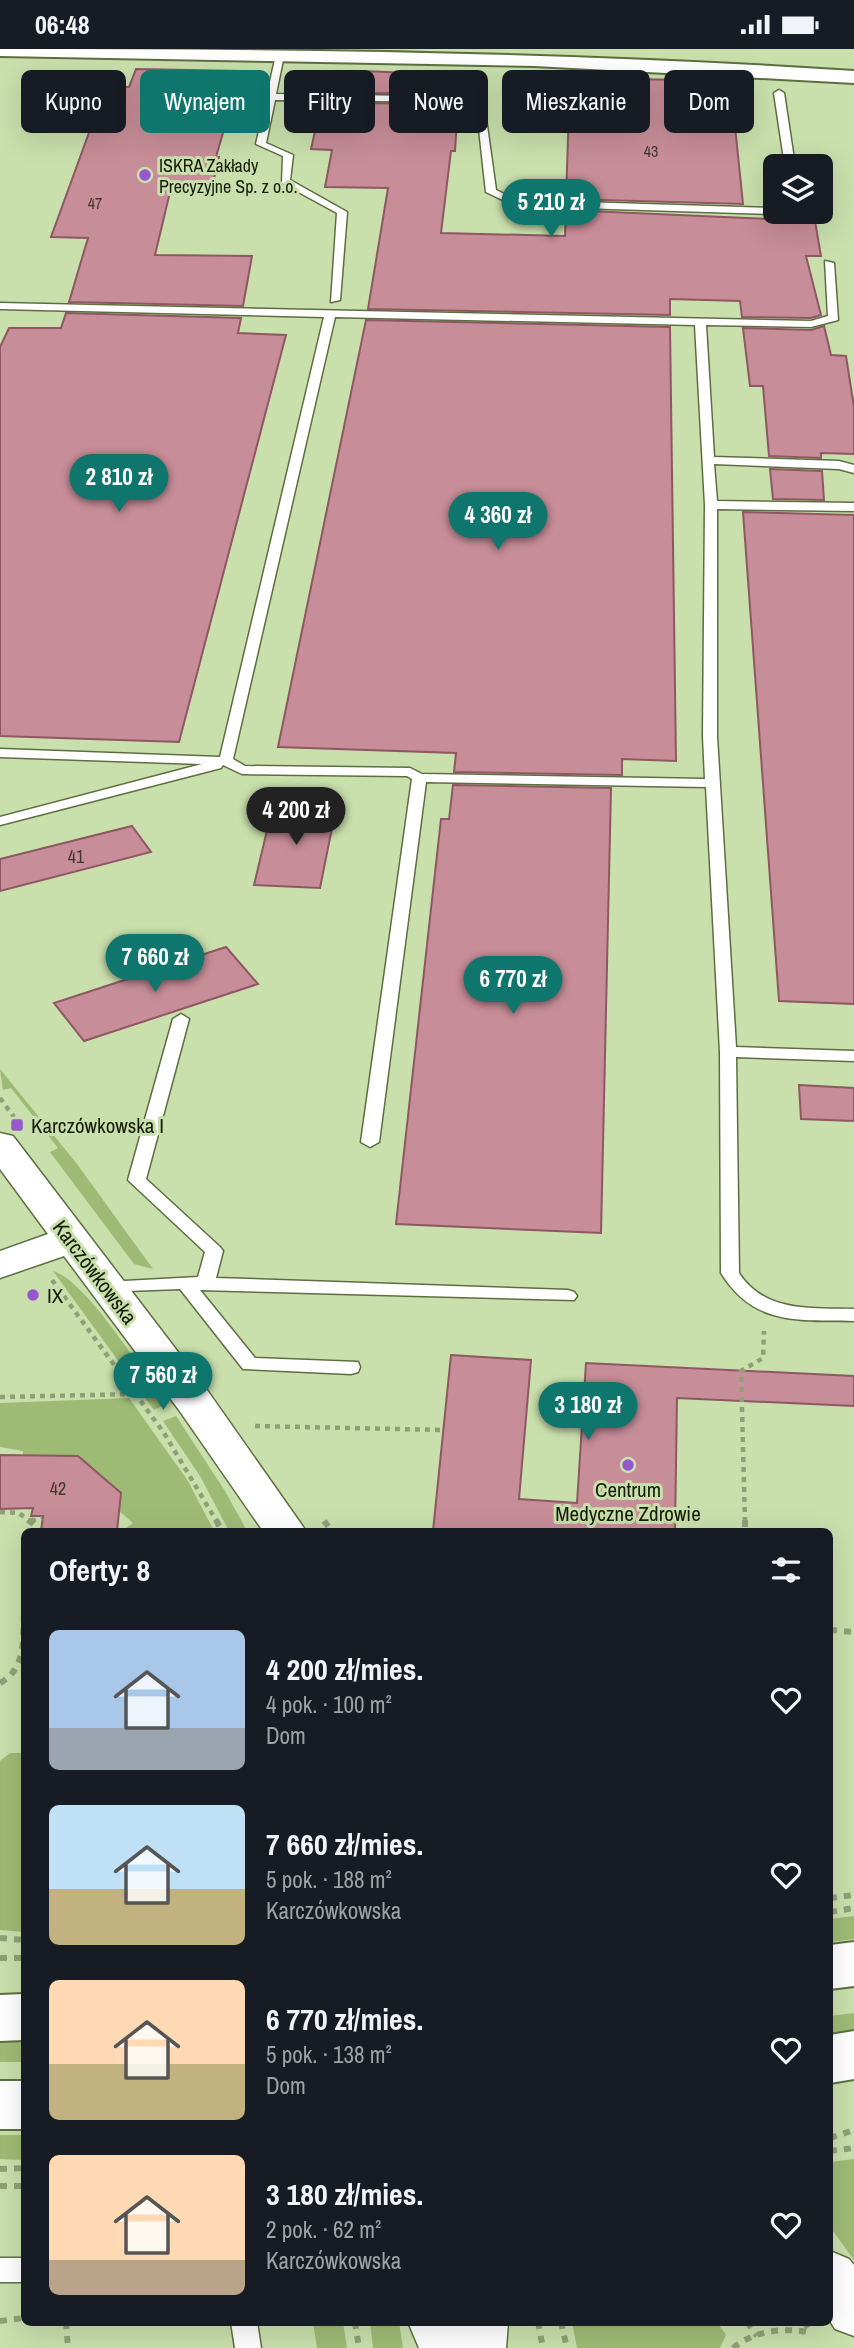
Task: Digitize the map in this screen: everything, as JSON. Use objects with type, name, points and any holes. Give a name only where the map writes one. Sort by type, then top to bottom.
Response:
[{"type":"street","points":[[0,50],[705,66],[854,77]]},
{"type":"street","name":"Karczówkowska","points":[[0,1144],[277,1521]]},
{"type":"street","points":[[0,1265],[71,1240]]},
{"type":"street","points":[[833,1967],[854,1964]]},
{"type":"street","points":[[0,2018],[21,2017]]},
{"type":"street","points":[[833,2058],[854,2055]]},
{"type":"street","points":[[0,2105],[21,2105]]},
{"type":"street","points":[[437,2326],[447,2348]]},
{"type":"street","points":[[478,2348],[481,2326]]},
{"type":"lane","points":[[226,761],[332,307],[342,212],[285,181],[288,155],[261,144],[280,55]]},
{"type":"lane","points":[[779,93],[788,154]]},
{"type":"lane","points":[[271,97],[480,99],[491,192],[515,203],[763,211]]},
{"type":"lane","points":[[0,306],[332,307],[811,324],[834,317],[829,263]]},
{"type":"lane","points":[[700,322],[710,505],[710,736],[728,1052],[730,1273],[744,1295],[765,1308],[854,1315]]},
{"type":"lane","points":[[708,460],[839,465],[854,469]]},
{"type":"lane","points":[[710,505],[854,507]]},
{"type":"lane","points":[[0,753],[226,761],[242,770],[410,772],[419,778],[713,783]]},
{"type":"lane","points":[[0,821],[139,787],[226,761]]},
{"type":"lane","points":[[370,1142],[419,778]]},
{"type":"lane","points":[[181,1019],[137,1180],[214,1251],[205,1284]]},
{"type":"lane","points":[[728,1052],[854,1056]]},
{"type":"lane","points":[[185,1283],[250,1364],[351,1367]]},
{"type":"lane","points":[[106,1288],[185,1283],[568,1296]]},
{"type":"lane","points":[[0,2270],[21,2270]]},
{"type":"lane","points":[[245,2326],[248,2348]]},
{"type":"path","points":[[48,1274],[137,1394],[191,1473],[220,1528]]},
{"type":"path","points":[[745,1528],[741,1371],[763,1358],[765,1308]]},
{"type":"path","points":[[0,1397],[137,1394]]},
{"type":"path","points":[[247,1426],[443,1430]]},
{"type":"path","points":[[0,1512],[19,1513],[31,1521],[36,1528]]},
{"type":"path","points":[[31,1521],[42,1518]]},
{"type":"path","points":[[833,1630],[854,1632]]},
{"type":"path","points":[[0,1683],[8,1683],[17,1669],[21,1645]]},
{"type":"path","points":[[833,1898],[854,1895]]},
{"type":"path","points":[[833,1912],[854,1908]]},
{"type":"path","points":[[0,1938],[21,1940]]},
{"type":"path","points":[[0,1958],[21,1958]]},
{"type":"path","points":[[833,2137],[854,2130]]},
{"type":"path","points":[[833,2151],[854,2148]]},
{"type":"path","points":[[0,2169],[21,2168]]},
{"type":"path","points":[[0,2186],[21,2186]]},
{"type":"path","points":[[0,2321],[21,2318]]},
{"type":"path","points":[[66,2326],[68,2348]]},
{"type":"path","points":[[356,2326],[359,2348]]},
{"type":"path","points":[[539,2326],[543,2348]]},
{"type":"path","points":[[562,2326],[567,2348]]},
{"type":"path","points":[[750,2326],[757,2336]]},
{"type":"path","points":[[733,2348],[740,2342],[757,2336],[801,2326]]},
{"type":"green space","points":[[0,1069],[77,1164],[153,1269],[134,1264],[50,1152],[58,1148],[11,1088],[3,1090]]},
{"type":"green space","points":[[53,1271],[66,1278],[97,1309],[166,1404],[154,1410]]},
{"type":"green space","points":[[129,1398],[188,1481],[212,1528],[126,1528],[133,1523],[119,1511],[121,1493],[109,1483],[89,1482],[78,1456],[23,1455],[23,1451],[0,1447],[0,1403]]},
{"type":"green space","points":[[176,1416],[225,1491],[245,1528],[227,1528],[200,1476],[163,1421]]},
{"type":"green space","points":[[10,1753],[21,1753],[21,1932],[0,1930],[0,1761]]},
{"type":"green space","points":[[854,1916],[854,1939],[833,1942],[833,1919]]},
{"type":"green space","points":[[854,2013],[854,2031],[833,2034],[833,2016]]},
{"type":"green space","points":[[21,2041],[21,2062],[0,2062],[0,2042]]},
{"type":"green space","points":[[0,2135],[21,2135],[21,2160],[0,2159]]},
{"type":"green space","points":[[854,2159],[854,2260],[833,2231],[833,2162]]},
{"type":"green space","points":[[314,2326],[344,2326],[347,2348],[317,2348]]},
{"type":"green space","points":[[370,2326],[400,2326],[403,2348],[373,2348]]},
{"type":"green space","points":[[573,2326],[720,2326],[726,2335],[720,2348],[577,2348]]},
{"type":"building","points":[[136,69],[188,70],[140,70],[140,133],[223,133],[211,192],[170,192],[155,255],[252,256],[243,306],[69,302],[88,238],[51,237],[89,133],[126,133],[126,87],[129,87]]},
{"type":"building","points":[[375,71],[389,72],[389,93],[375,93]]},
{"type":"building","points":[[650,79],[664,80],[664,133],[736,133],[743,204],[566,199],[568,133],[650,133]]},
{"type":"building","points":[[375,103],[389,103],[389,133],[456,133],[455,151],[451,151],[441,233],[565,236],[566,210],[763,219],[763,224],[816,224],[821,256],[806,256],[821,315],[811,318],[742,317],[740,301],[670,299],[670,315],[368,309],[388,188],[325,187],[332,150],[311,149],[315,133],[375,133]]},
{"type":"building","points":[[66,313],[241,318],[238,333],[286,335],[179,742],[0,736],[0,347],[9,328],[61,328]]},
{"type":"building","points":[[366,320],[670,327],[676,761],[622,759],[622,775],[454,772],[456,753],[278,747]]},
{"type":"building","points":[[824,326],[831,355],[846,356],[854,407],[854,454],[821,453],[821,458],[769,456],[763,386],[750,386],[743,328],[811,330]]},
{"type":"building","points":[[770,469],[822,471],[824,500],[773,499]]},
{"type":"building","points":[[743,512],[854,515],[854,1004],[779,1001]]},
{"type":"building","points":[[453,785],[611,788],[601,1233],[396,1224],[441,819],[449,819]]},
{"type":"building","points":[[273,805],[336,808],[320,888],[254,885]]},
{"type":"building","points":[[132,826],[151,852],[0,891],[0,859]]},
{"type":"building","points":[[226,947],[258,984],[84,1041],[54,1003]]},
{"type":"building","points":[[799,1085],[854,1088],[854,1121],[801,1119]]},
{"type":"building","name":"Centrum Medyczne Zdrowie","points":[[451,1355],[531,1360],[519,1499],[577,1503],[586,1363],[854,1376],[854,1406],[677,1398],[675,1528],[433,1528]]},
{"type":"building","points":[[0,1455],[78,1456],[121,1493],[117,1528],[41,1528],[43,1516],[31,1516],[33,1508],[0,1509]]},
{"type":"place","name":"ISKRA Zakłady Precyzyjne Sp. z o.o.","points":[[145,175]]},
{"type":"place","name":"Karczówkowska I","points":[[17,1125]]},
{"type":"place","name":"IX","points":[[33,1295]]},
{"type":"place","name":"Centrum Medyczne Zdrowie","points":[[628,1465]]}]
